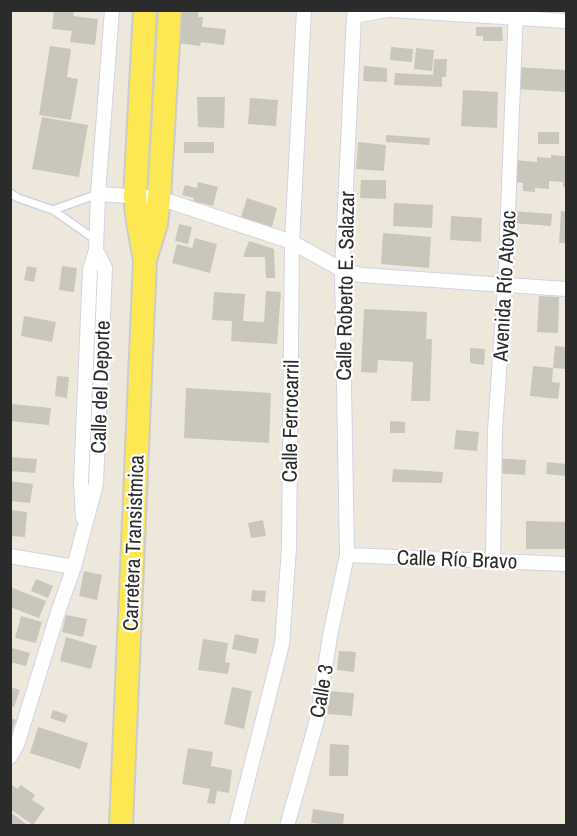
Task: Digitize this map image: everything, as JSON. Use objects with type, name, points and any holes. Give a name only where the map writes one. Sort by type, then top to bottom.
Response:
[{"type":"main road","name":"Carretera Transistmica","points":[[121,825],[145,260],[135,197],[145,10]]},
{"type":"main road","name":"Carretera Transistmica","points":[[145,260],[156,224],[159,198],[170,10]]},
{"type":"street","name":"Calle del Deporte","points":[[10,757],[17,744],[74,567],[96,484],[105,268],[96,245],[112,10]]},
{"type":"street","name":"Calle Ferrocarril","points":[[236,825],[282,644],[289,548],[292,242],[304,10]]},
{"type":"street","name":"Calle Roberto E. Salazar","points":[[347,555],[342,270],[354,16],[387,10]]},
{"type":"street","points":[[392,10],[515,14],[567,21]]},
{"type":"street","name":"Avenida Río Atoyac","points":[[493,561],[495,430],[505,286],[515,14]]},
{"type":"street","points":[[98,194],[159,198],[292,242],[342,270],[361,275],[567,289]]},
{"type":"street","name":"Calle Río Bravo","points":[[347,555],[567,564]]},
{"type":"street","name":"Calle 3","points":[[287,825],[317,720],[330,636],[347,555]]},
{"type":"street","points":[[11,556],[74,567]]},
{"type":"lane","points":[[10,193],[53,210],[96,245]]},
{"type":"lane","points":[[53,210],[98,194]]},
{"type":"building","points":[[54,10],[74,10],[73,16],[98,19],[95,45],[70,42],[72,31],[52,29]]},
{"type":"building","points":[[181,10],[199,10],[198,17],[203,17],[202,27],[226,29],[224,45],[201,42],[200,46],[178,43]]},
{"type":"building","points":[[476,27],[502,27],[503,41],[483,41],[483,36],[476,36]]},
{"type":"building","points":[[50,46],[71,49],[67,77],[78,79],[71,120],[39,115]]},
{"type":"building","points":[[391,47],[413,49],[412,62],[390,60]]},
{"type":"building","points":[[416,48],[434,50],[432,71],[414,69]]},
{"type":"building","points":[[434,59],[447,59],[446,77],[442,77],[442,87],[394,85],[395,73],[433,75]]},
{"type":"building","points":[[364,66],[387,68],[387,82],[363,81]]},
{"type":"building","points":[[518,67],[566,70],[566,92],[516,89]]},
{"type":"building","points":[[463,90],[498,92],[497,128],[461,126]]},
{"type":"building","points":[[197,97],[225,97],[224,128],[198,127]]},
{"type":"building","points":[[250,98],[278,100],[276,126],[248,124]]},
{"type":"building","points":[[42,117],[88,125],[79,177],[32,169]]},
{"type":"building","points":[[538,132],[559,132],[559,144],[538,144]]},
{"type":"building","points":[[386,135],[430,138],[429,145],[386,142]]},
{"type":"building","points":[[184,142],[214,142],[214,153],[184,153]]},
{"type":"building","points":[[358,142],[386,145],[384,171],[356,169]]},
{"type":"building","points":[[551,155],[565,156],[566,187],[563,187],[563,182],[549,181],[549,189],[535,188],[535,192],[523,191],[523,183],[513,182],[514,160],[537,162],[537,157],[551,158]]},
{"type":"building","points":[[361,180],[386,180],[386,199],[360,198]]},
{"type":"building","points":[[198,182],[218,187],[213,206],[193,201],[194,198],[182,195],[185,185],[197,188]]},
{"type":"building","points":[[247,198],[277,208],[272,227],[241,217]]},
{"type":"building","points":[[394,203],[433,205],[432,228],[393,226]]},
{"type":"building","points":[[513,211],[552,214],[551,226],[512,223]]},
{"type":"building","points":[[561,211],[566,212],[566,243],[559,243]]},
{"type":"building","points":[[451,216],[482,218],[481,242],[450,240]]},
{"type":"building","points":[[179,224],[192,227],[188,244],[175,241]]},
{"type":"building","points":[[383,233],[431,237],[429,268],[381,264]]},
{"type":"building","points":[[195,238],[217,244],[210,273],[172,263],[177,244],[192,248]]},
{"type":"building","points":[[249,241],[274,249],[275,278],[266,278],[265,257],[243,257]]},
{"type":"building","points":[[27,266],[37,268],[34,282],[24,280]]},
{"type":"building","points":[[62,266],[77,268],[74,292],[59,290]]},
{"type":"building","points":[[266,291],[281,292],[277,344],[231,341],[232,321],[212,320],[214,292],[245,294],[243,321],[264,322]]},
{"type":"building","points":[[539,296],[559,297],[558,333],[537,332]]},
{"type":"building","points":[[364,309],[427,312],[426,339],[432,339],[430,401],[411,401],[413,362],[378,360],[377,373],[361,372]]},
{"type":"building","points":[[24,316],[56,322],[52,342],[21,336]]},
{"type":"building","points":[[555,346],[566,347],[566,369],[553,368]]},
{"type":"building","points":[[470,348],[485,349],[484,365],[470,363]]},
{"type":"building","points":[[533,366],[553,368],[552,382],[560,383],[558,399],[530,396]]},
{"type":"building","points":[[57,376],[69,377],[67,398],[55,396]]},
{"type":"building","points":[[186,388],[271,393],[269,443],[184,438]]},
{"type":"building","points":[[12,404],[51,408],[49,425],[10,421]]},
{"type":"building","points":[[390,421],[405,422],[405,433],[390,433]]},
{"type":"building","points":[[456,430],[479,432],[477,451],[454,449]]},
{"type":"building","points":[[10,457],[37,459],[35,473],[10,471]]},
{"type":"building","points":[[497,458],[526,460],[525,475],[496,473]]},
{"type":"building","points":[[547,462],[566,464],[566,476],[546,474]]},
{"type":"building","points":[[393,469],[443,472],[442,483],[392,482]]},
{"type":"building","points":[[10,481],[33,484],[30,503],[10,501]]},
{"type":"building","points":[[10,510],[27,512],[25,537],[10,536]]},
{"type":"building","points":[[263,520],[266,536],[251,538],[248,523]]},
{"type":"building","points":[[526,521],[566,522],[566,549],[526,549]]},
{"type":"building","points":[[84,571],[102,575],[97,600],[79,596]]},
{"type":"building","points":[[36,579],[53,586],[48,598],[31,591]]},
{"type":"building","points":[[10,587],[46,601],[39,618],[10,607]]},
{"type":"building","points":[[252,590],[266,591],[265,602],[251,601]]},
{"type":"building","points":[[66,615],[87,619],[83,637],[62,632]]},
{"type":"building","points":[[21,616],[42,622],[36,643],[15,638]]},
{"type":"building","points":[[235,634],[259,639],[256,654],[232,649]]},
{"type":"building","points":[[66,637],[97,646],[91,669],[60,661]]},
{"type":"building","points":[[203,639],[228,643],[225,662],[230,663],[228,674],[198,670]]},
{"type":"building","points":[[12,648],[30,653],[26,666],[10,662]]},
{"type":"building","points":[[339,651],[356,652],[354,672],[337,670]]},
{"type":"building","points":[[10,687],[20,690],[14,707],[10,706]]},
{"type":"building","points":[[232,687],[252,691],[244,729],[224,724]]},
{"type":"building","points":[[329,691],[354,693],[352,716],[327,714]]},
{"type":"building","points":[[53,710],[68,715],[65,723],[50,718]]},
{"type":"building","points":[[10,718],[16,720],[11,734],[10,734]]},
{"type":"building","points":[[38,727],[88,743],[80,769],[30,753]]},
{"type":"building","points":[[330,744],[349,745],[348,776],[329,776]]},
{"type":"building","points":[[188,748],[213,752],[211,766],[232,770],[229,793],[217,791],[215,804],[207,803],[210,789],[182,784]]},
{"type":"building","points":[[10,784],[18,789],[21,785],[35,795],[32,800],[45,808],[33,825],[10,809]]},
{"type":"building","points":[[313,809],[344,814],[343,826],[311,823]]},
{"type":"building","points":[[13,814],[29,826],[10,826],[10,817]]}]
